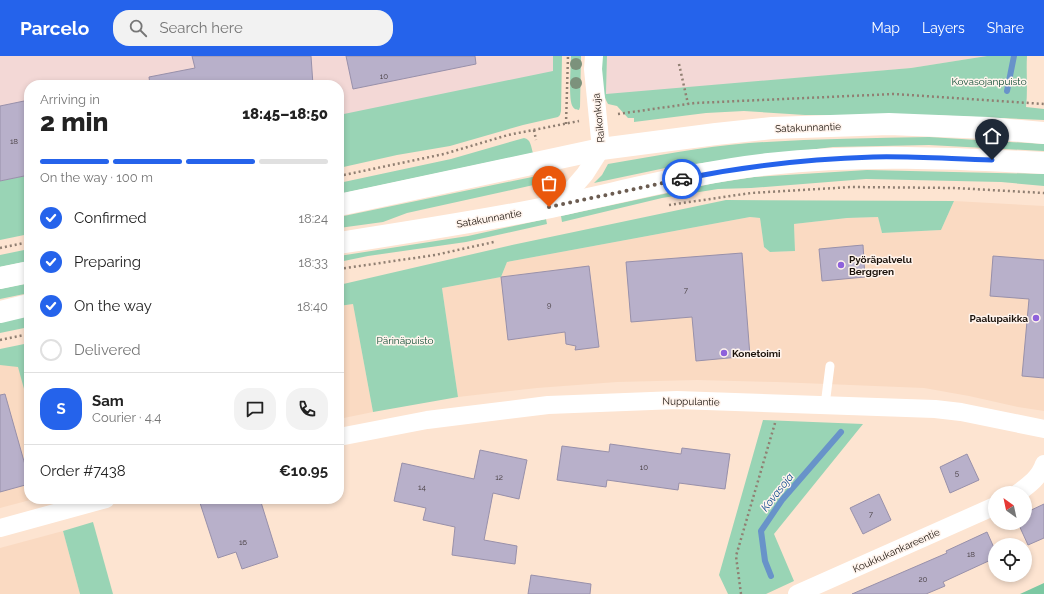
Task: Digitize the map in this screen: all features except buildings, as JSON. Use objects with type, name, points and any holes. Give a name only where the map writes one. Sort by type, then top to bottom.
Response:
[{"type":"main road","name":"Satakunnantie","points":[[344,204],[601,149],[716,134],[791,127],[889,124],[988,128],[1044,133]]},
{"type":"main road","name":"Satakunnantie","points":[[344,242],[549,207],[724,170],[768,164],[874,157],[1044,163]]},
{"type":"main road","points":[[0,278],[24,273]]},
{"type":"main road","points":[[0,312],[24,306]]},
{"type":"street","name":"Raikonkuja","points":[[549,207],[573,188],[585,174],[601,149],[593,69],[594,56]]},
{"type":"street","name":"Nuppulantie","points":[[344,436],[427,420],[548,405],[677,400],[935,409],[961,412],[1044,429]]},
{"type":"street","points":[[1027,486],[1036,479],[1044,464]]},
{"type":"street","points":[[0,528],[88,504]]},
{"type":"street","name":"Koukkukankareentie","points":[[797,594],[988,509]]},
{"type":"lane","points":[[825,405],[830,366]]},
{"type":"path","points":[[566,124],[568,56]]},
{"type":"path","points":[[678,64],[688,104]]},
{"type":"path","points":[[615,114],[688,104],[729,101],[894,94],[1044,104]]},
{"type":"path","points":[[344,175],[444,154],[508,135],[577,121]]},
{"type":"path","points":[[669,205],[751,193],[852,187],[955,188],[1044,193]]},
{"type":"path","points":[[344,268],[435,254],[494,242]]},
{"type":"path","points":[[0,248],[24,243]]},
{"type":"path","points":[[0,340],[24,335]]},
{"type":"path","points":[[741,594],[736,556],[781,404]]},
{"type":"shaded area","points":[[0,56],[558,56],[557,99],[344,134],[344,80],[24,80],[24,196],[0,201]]},
{"type":"shaded area","points":[[607,56],[987,56],[911,68],[606,95]]},
{"type":"shaded area","points":[[954,201],[1044,206],[1044,411],[924,388],[697,380],[617,382],[537,388],[458,397],[442,288],[501,277],[507,262],[750,217],[760,218],[764,247],[770,252],[795,251],[794,224],[847,218],[878,217],[882,233],[941,230]]},
{"type":"shaded area","points":[[353,304],[373,412],[344,418],[344,305]]},
{"type":"shaded area","points":[[24,353],[24,502],[0,508],[0,358]]},
{"type":"shaded area","points":[[63,531],[80,594],[0,594],[0,548]]},
{"type":"green space","points":[[553,56],[562,56],[561,111],[558,117],[523,125],[450,146],[397,155],[344,167],[344,114],[553,71]]},
{"type":"green space","points":[[571,56],[581,56],[579,110],[575,109],[571,103]]},
{"type":"green space","name":"Kovasojanpuisto","points":[[602,56],[607,56],[606,94],[911,68],[987,56],[1027,56],[1026,107],[1044,109],[1044,120],[929,115],[805,115],[744,111],[706,113],[634,122],[634,118],[628,118],[617,106],[608,104],[605,99],[602,74]]},
{"type":"green space","points":[[929,137],[1044,144],[1044,151],[929,145],[833,147],[670,167],[594,183],[602,175],[608,164],[714,147],[749,143],[862,138]]},
{"type":"green space","points":[[524,138],[528,140],[533,153],[344,193],[344,182],[451,159]]},
{"type":"green space","points":[[867,170],[1044,174],[1044,186],[1001,182],[866,179],[751,188],[718,189],[662,198],[562,222],[561,216],[715,183],[754,177]]},
{"type":"green space","points":[[24,176],[24,235],[0,240],[0,181]]},
{"type":"green space","points":[[537,176],[538,184],[407,213],[383,222],[344,227],[344,216]]},
{"type":"green space","name":"Pärinäpuisto","points":[[726,200],[954,201],[941,230],[882,233],[878,217],[847,218],[794,224],[795,251],[770,252],[764,247],[760,218],[750,217],[507,262],[501,277],[442,288],[458,397],[373,412],[353,304],[344,305],[344,284],[512,245]]},
{"type":"green space","points":[[546,219],[547,224],[466,242],[368,256],[344,261],[344,255],[468,236]]},
{"type":"green space","points":[[24,250],[24,262],[0,267],[0,255]]},
{"type":"green space","points":[[24,284],[24,294],[0,299],[0,289]]},
{"type":"green space","points":[[24,317],[24,328],[0,333],[0,322]]},
{"type":"green space","points":[[24,344],[24,389],[18,367],[0,365],[0,349]]},
{"type":"green space","points":[[763,420],[863,424],[774,534],[794,581],[766,594],[728,594],[719,575]]},
{"type":"green space","points":[[93,522],[113,594],[80,594],[63,531]]},
{"type":"green space","points":[[1044,583],[1044,594],[1020,594]]},
{"type":"waterway","name":"Kovasoja","points":[[1007,91],[1014,56]]},
{"type":"waterway","name":"Kovasoja","points":[[771,576],[765,561],[761,531],[782,500],[841,432]]},
{"type":"way so far","points":[[549,207],[682,179]]},
{"type":"place","name":"Pyöräpalvelu Berggren","points":[[841,265]]},
{"type":"place","name":"Paalupaikka","points":[[1036,318]]},
{"type":"place","name":"Konetoimi","points":[[724,353]]},
{"type":"route","points":[[682,179],[724,170],[768,164],[830,159],[874,157],[992,160]]}]
